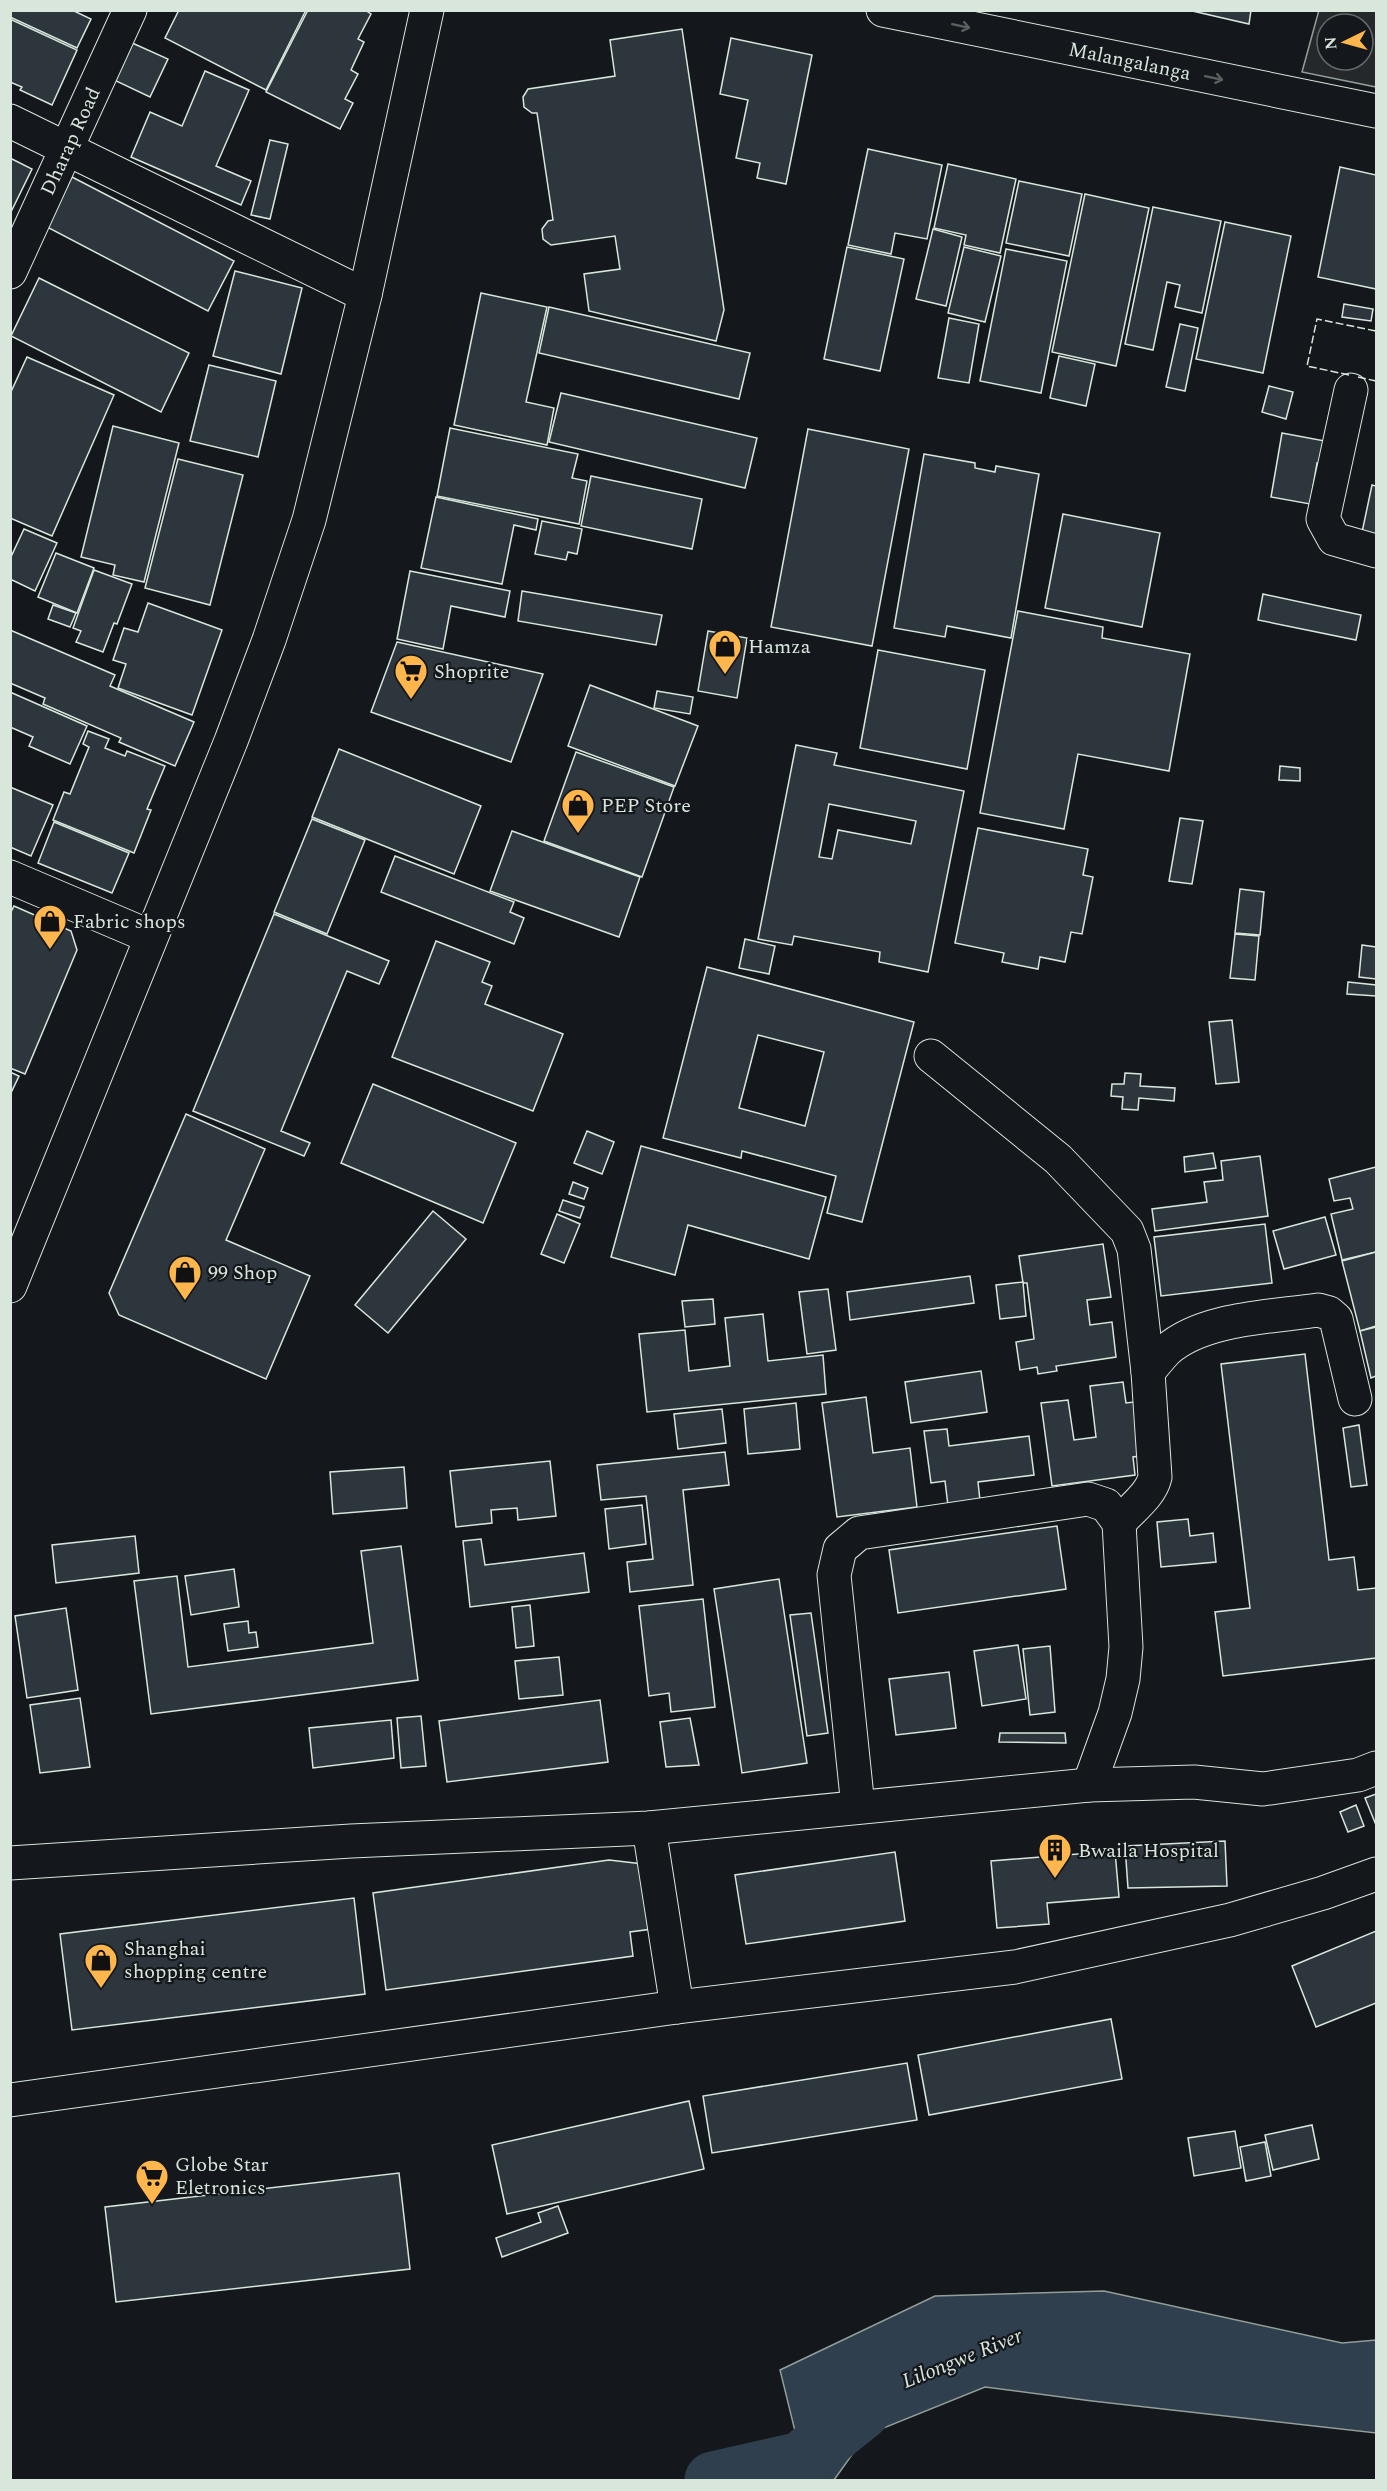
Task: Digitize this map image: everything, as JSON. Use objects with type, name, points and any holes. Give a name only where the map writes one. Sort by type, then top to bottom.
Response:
[{"type":"main road","name":"Dharap Road","points":[[10,272],[130,10]]},
{"type":"main road","points":[[10,1286],[269,640],[309,520],[365,295],[428,10]]},
{"type":"main road","name":"Malangalanga","points":[[883,10],[1377,111]]},
{"type":"main road","points":[[10,121],[365,295]]},
{"type":"main road","points":[[1351,390],[1323,519],[1334,540],[1377,551]]},
{"type":"main road","points":[[10,877],[151,937]]},
{"type":"main road","points":[[931,1056],[1058,1159],[1127,1231],[1134,1249],[1148,1372],[1155,1477],[1153,1485],[1119,1523]]},
{"type":"main road","points":[[1148,1372],[1167,1350],[1191,1335],[1209,1328],[1318,1310],[1329,1313],[1336,1319],[1355,1399]]},
{"type":"main road","points":[[858,1807],[834,1575],[840,1549],[859,1533],[1088,1499],[1106,1505],[1119,1523],[1126,1647],[1123,1679],[1115,1713],[1089,1785]]},
{"type":"main road","points":[[10,1863],[351,1841],[649,1828],[1089,1785],[1194,1782],[1263,1789],[1358,1774],[1377,1768]]},
{"type":"main road","points":[[649,1828],[677,2007]]},
{"type":"main road","points":[[10,2100],[677,2007],[1015,1967],[1230,1920],[1323,1893],[1377,1874]]},
{"type":"shaded area","points":[[1319,10],[1376,11],[1376,87],[1302,72],[1315,25],[1315,72],[1375,72],[1375,12],[1318,12]]},
{"type":"water","points":[[1104,2291],[1342,2343],[1376,2340],[1376,2433],[985,2387],[866,2435],[834,2480],[807,2480],[780,2370],[935,2296]]},
{"type":"building","points":[[10,10],[72,10],[91,19],[77,48],[10,17]]},
{"type":"building","points":[[179,10],[306,10],[266,90],[165,38]]},
{"type":"building","points":[[308,10],[365,10],[371,14],[358,39],[364,42],[351,70],[358,74],[345,99],[353,103],[340,129],[266,92]]},
{"type":"building","points":[[1188,10],[1251,10],[1249,24]]},
{"type":"building","points":[[10,19],[77,50],[52,105],[20,90],[22,87],[10,82]]},
{"type":"building","points":[[682,29],[724,310],[716,341],[589,311],[584,274],[620,269],[615,236],[551,245],[543,239],[542,229],[548,221],[553,220],[537,113],[532,113],[524,107],[523,97],[528,89],[615,76],[610,40]]},
{"type":"building","points":[[731,38],[812,55],[786,184],[757,178],[760,163],[736,158],[748,100],[720,94]]},
{"type":"building","points":[[130,42],[168,59],[150,97],[114,80]]},
{"type":"building","points":[[205,71],[249,90],[216,166],[251,181],[241,205],[131,157],[150,112],[182,126]]},
{"type":"building","points":[[270,140],[288,144],[270,219],[251,215]]},
{"type":"building","points":[[868,149],[942,165],[927,239],[895,233],[891,254],[848,245]]},
{"type":"building","points":[[10,158],[32,169],[10,214]]},
{"type":"building","points":[[948,164],[1016,179],[1000,253],[964,245],[966,235],[934,228]]},
{"type":"building","points":[[1340,167],[1376,175],[1376,289],[1318,277]]},
{"type":"building","points":[[72,177],[234,261],[208,311],[47,227]]},
{"type":"building","points":[[1019,181],[1082,194],[1069,256],[1006,243]]},
{"type":"building","points":[[1085,194],[1149,208],[1116,366],[1052,352]]},
{"type":"building","points":[[1153,207],[1221,221],[1202,313],[1175,307],[1180,285],[1167,282],[1153,350],[1125,344]]},
{"type":"building","points":[[1225,222],[1291,236],[1263,373],[1196,359]]},
{"type":"building","points":[[933,229],[962,237],[946,306],[916,299]]},
{"type":"building","points":[[847,247],[904,259],[880,371],[824,359]]},
{"type":"building","points":[[964,247],[1001,256],[985,322],[948,313]]},
{"type":"building","points":[[1006,249],[1067,261],[1041,393],[980,381]]},
{"type":"building","points":[[235,271],[302,288],[281,374],[213,356]]},
{"type":"building","points":[[39,278],[189,353],[161,412],[11,336]]},
{"type":"building","points":[[481,293],[547,307],[526,402],[554,408],[547,445],[454,425]]},
{"type":"building","points":[[1344,304],[1373,309],[1371,321],[1342,317]]},
{"type":"building","points":[[549,307],[750,353],[739,399],[539,353]]},
{"type":"building","points":[[949,318],[979,324],[969,383],[938,378]]},
{"type":"building","points":[[1180,324],[1198,328],[1185,391],[1166,387]]},
{"type":"building","points":[[1059,356],[1095,364],[1086,406],[1050,398]]},
{"type":"building","points":[[27,357],[114,395],[52,536],[10,518],[10,394]]},
{"type":"building","points":[[209,365],[276,381],[258,457],[190,441]]},
{"type":"building","points":[[1269,386],[1293,392],[1286,419],[1262,412]]},
{"type":"building","points":[[561,393],[757,438],[745,488],[549,442]]},
{"type":"building","points":[[113,426],[179,443],[144,582],[113,575],[115,565],[81,557]]},
{"type":"building","points":[[450,428],[578,454],[572,478],[587,481],[579,524],[437,496]]},
{"type":"building","points":[[808,429],[909,449],[872,646],[771,627]]},
{"type":"building","points":[[1282,433],[1325,441],[1320,464],[1317,463],[1310,504],[1271,497]]},
{"type":"building","points":[[924,454],[975,463],[975,468],[995,472],[996,466],[1039,474],[1011,638],[947,626],[945,637],[894,628]]},
{"type":"building","points":[[178,459],[243,475],[210,605],[145,588]]},
{"type":"building","points":[[591,476],[702,499],[692,549],[581,526]]},
{"type":"building","points":[[1372,485],[1376,486],[1376,540],[1361,537]]},
{"type":"building","points":[[436,497],[538,519],[536,530],[514,525],[502,584],[421,568]]},
{"type":"building","points":[[1063,514],[1160,533],[1142,627],[1045,608]]},
{"type":"building","points":[[542,521],[582,529],[577,554],[568,552],[566,560],[535,554]]},
{"type":"building","points":[[24,529],[57,543],[35,591],[10,579],[10,559]]},
{"type":"building","points":[[56,553],[94,568],[77,613],[38,597]]},
{"type":"building","points":[[94,570],[132,584],[117,624],[114,623],[103,652],[76,642],[81,631],[73,628]]},
{"type":"building","points":[[410,571],[510,591],[505,617],[451,606],[443,649],[397,639]]},
{"type":"building","points":[[522,591],[662,615],[656,645],[518,621]]},
{"type":"building","points":[[1263,594],[1361,615],[1356,640],[1258,620]]},
{"type":"building","points":[[148,603],[222,630],[192,715],[118,688],[126,664],[113,660],[124,628],[138,632]]},
{"type":"building","points":[[53,605],[76,613],[70,627],[48,619]]},
{"type":"building","points":[[1018,611],[1103,627],[1102,638],[1190,654],[1169,771],[1078,754],[1064,829],[980,813]]},
{"type":"building","points":[[10,630],[115,675],[110,686],[194,722],[175,766],[119,742],[121,738],[43,704],[45,698],[10,683]]},
{"type":"building","points":[[708,631],[747,638],[737,698],[698,691]]},
{"type":"building","points":[[397,642],[543,674],[511,762],[371,712]]},
{"type":"building","points":[[878,650],[985,670],[967,769],[860,748]]},
{"type":"building","points":[[590,685],[698,726],[675,786],[568,746]]},
{"type":"building","points":[[657,691],[693,697],[690,714],[654,708]]},
{"type":"building","points":[[10,692],[87,726],[70,764],[29,746],[33,737],[10,727]]},
{"type":"building","points":[[88,731],[109,739],[105,748],[125,756],[127,751],[165,766],[147,809],[151,810],[134,853],[53,820],[64,792],[70,794],[89,747],[83,744]]},
{"type":"building","points":[[796,745],[837,753],[834,765],[964,791],[928,972],[879,962],[880,952],[794,936],[792,945],[758,939]],"holes":[[[829,804],[916,821],[911,844],[838,830],[832,859],[819,857]]]},
{"type":"building","points":[[339,749],[481,806],[454,874],[312,817]]},
{"type":"building","points":[[576,752],[674,787],[642,877],[544,841]]},
{"type":"building","points":[[1280,766],[1300,768],[1300,781],[1279,780]]},
{"type":"building","points":[[10,787],[53,805],[31,856],[10,847]]},
{"type":"building","points":[[1180,818],[1203,821],[1192,884],[1169,881]]},
{"type":"building","points":[[312,819],[365,840],[327,934],[274,912]]},
{"type":"building","points":[[54,822],[129,853],[112,893],[38,863]]},
{"type":"building","points":[[978,828],[1088,849],[1083,875],[1093,877],[1082,934],[1071,932],[1065,962],[1040,957],[1038,969],[1002,962],[1004,953],[955,943]]},
{"type":"building","points":[[512,831],[640,877],[619,937],[490,891]]},
{"type":"building","points":[[395,856],[514,902],[510,912],[524,918],[514,944],[381,892]]},
{"type":"building","points":[[1240,889],[1264,892],[1260,935],[1235,933]]},
{"type":"building","points":[[14,906],[71,931],[77,950],[25,1074],[10,1068],[10,914]]},
{"type":"building","points":[[274,914],[389,961],[379,984],[347,971],[281,1131],[310,1143],[304,1156],[193,1111]]},
{"type":"building","points":[[1235,934],[1259,936],[1255,980],[1230,978]]},
{"type":"building","points":[[745,939],[775,946],[769,974],[739,968]]},
{"type":"building","points":[[436,941],[490,962],[482,982],[492,986],[485,1004],[563,1034],[533,1111],[392,1057]]},
{"type":"building","points":[[1362,945],[1376,947],[1376,979],[1359,977]]},
{"type":"building","points":[[707,967],[914,1022],[862,1222],[827,1213],[836,1176],[742,1151],[741,1158],[663,1138]],"holes":[[[758,1035],[824,1052],[805,1126],[739,1108]]]},
{"type":"building","points":[[1348,982],[1376,985],[1376,996],[1347,994]]},
{"type":"building","points":[[1232,1020],[1239,1082],[1216,1084],[1209,1022]]},
{"type":"building","points":[[10,1072],[19,1076],[10,1095]]},
{"type":"building","points":[[1125,1073],[1141,1074],[1140,1086],[1175,1088],[1174,1101],[1139,1098],[1138,1110],[1122,1109],[1123,1097],[1111,1096],[1112,1084],[1124,1084]]},
{"type":"building","points":[[373,1084],[516,1143],[483,1223],[341,1163]]},
{"type":"building","points":[[186,1114],[265,1149],[226,1240],[310,1276],[266,1379],[119,1315],[109,1293]]},
{"type":"building","points":[[587,1131],[614,1142],[602,1174],[574,1163]]},
{"type":"building","points":[[641,1146],[826,1197],[809,1259],[688,1225],[675,1275],[611,1257]]},
{"type":"building","points":[[1213,1153],[1216,1168],[1185,1172],[1184,1157]]},
{"type":"building","points":[[1260,1156],[1268,1216],[1155,1231],[1152,1209],[1207,1202],[1204,1182],[1223,1180],[1221,1161]]},
{"type":"building","points":[[1376,1167],[1376,1252],[1342,1260],[1331,1214],[1353,1209],[1350,1198],[1334,1201],[1329,1179]]},
{"type":"building","points":[[573,1182],[588,1188],[584,1199],[569,1194]]},
{"type":"building","points":[[563,1200],[584,1207],[580,1218],[559,1211]]},
{"type":"building","points":[[433,1211],[466,1239],[388,1333],[355,1305]]},
{"type":"building","points":[[557,1214],[580,1224],[564,1263],[541,1254]]},
{"type":"building","points":[[1325,1217],[1336,1255],[1284,1269],[1273,1231]]},
{"type":"building","points":[[1265,1224],[1272,1283],[1161,1296],[1154,1237]]},
{"type":"building","points":[[1103,1244],[1111,1297],[1087,1300],[1090,1325],[1112,1322],[1116,1357],[1056,1366],[1057,1371],[1038,1374],[1037,1367],[1020,1370],[1016,1342],[1034,1339],[1027,1283],[1023,1283],[1019,1256]]},
{"type":"building","points":[[1376,1252],[1376,1326],[1360,1331],[1342,1261]]},
{"type":"building","points":[[970,1276],[974,1303],[850,1320],[847,1292]]},
{"type":"building","points":[[1023,1282],[1026,1316],[1000,1319],[996,1285]]},
{"type":"building","points":[[828,1289],[836,1350],[807,1354],[799,1292]]},
{"type":"building","points":[[713,1299],[715,1324],[685,1327],[682,1301]]},
{"type":"building","points":[[763,1314],[768,1361],[823,1355],[826,1394],[647,1412],[639,1334],[685,1330],[689,1371],[730,1366],[725,1318]]},
{"type":"building","points":[[1376,1327],[1376,1376],[1371,1378],[1360,1331]]},
{"type":"building","points":[[1305,1354],[1329,1560],[1354,1557],[1358,1590],[1376,1588],[1376,1658],[1223,1676],[1215,1612],[1250,1608],[1221,1364]]},
{"type":"building","points":[[981,1371],[987,1412],[911,1423],[905,1382]]},
{"type":"building","points":[[1123,1382],[1126,1403],[1134,1402],[1140,1456],[1133,1457],[1135,1475],[1052,1486],[1041,1403],[1068,1400],[1074,1440],[1096,1437],[1090,1386]]},
{"type":"building","points":[[866,1397],[873,1453],[910,1448],[917,1507],[837,1517],[822,1403]]},
{"type":"building","points":[[796,1403],[800,1449],[748,1454],[744,1409]]},
{"type":"building","points":[[722,1409],[726,1443],[678,1449],[674,1414]]},
{"type":"building","points":[[1359,1425],[1367,1485],[1351,1487],[1343,1428]]},
{"type":"building","points":[[947,1429],[949,1446],[1029,1436],[1034,1475],[978,1482],[981,1510],[949,1514],[945,1481],[931,1483],[924,1431]]},
{"type":"building","points":[[725,1452],[729,1485],[683,1490],[693,1585],[630,1592],[627,1562],[653,1559],[646,1496],[601,1500],[597,1465]]},
{"type":"building","points":[[550,1461],[556,1516],[518,1520],[517,1508],[491,1510],[492,1523],[456,1527],[450,1471]]},
{"type":"building","points":[[404,1467],[407,1508],[333,1514],[330,1472]]},
{"type":"building","points":[[642,1505],[646,1544],[609,1549],[605,1509]]},
{"type":"building","points":[[1188,1519],[1190,1536],[1213,1533],[1216,1562],[1161,1567],[1157,1522]]},
{"type":"building","points":[[1057,1526],[1066,1589],[898,1613],[889,1550]]},
{"type":"building","points":[[135,1536],[139,1573],[56,1583],[52,1545]]},
{"type":"building","points":[[481,1539],[485,1565],[584,1553],[589,1592],[470,1607],[463,1541]]},
{"type":"building","points":[[401,1546],[418,1680],[151,1714],[134,1581],[177,1576],[188,1667],[373,1643],[361,1551]]},
{"type":"building","points":[[234,1569],[239,1607],[191,1615],[185,1576]]},
{"type":"building","points":[[779,1579],[807,1763],[742,1773],[714,1589]]},
{"type":"building","points":[[703,1599],[715,1707],[671,1712],[669,1693],[649,1696],[639,1606]]},
{"type":"building","points":[[530,1605],[534,1646],[516,1648],[512,1607]]},
{"type":"building","points":[[66,1608],[78,1690],[27,1698],[15,1616]]},
{"type":"building","points":[[811,1613],[828,1733],[807,1736],[790,1615]]},
{"type":"building","points":[[248,1621],[249,1633],[256,1632],[258,1647],[228,1651],[224,1624]]},
{"type":"building","points":[[1018,1645],[1026,1699],[982,1706],[974,1651]]},
{"type":"building","points":[[1050,1646],[1055,1712],[1030,1715],[1023,1649]]},
{"type":"building","points":[[559,1657],[563,1695],[519,1699],[515,1661]]},
{"type":"building","points":[[949,1672],[956,1728],[896,1735],[889,1679]]},
{"type":"building","points":[[80,1698],[90,1767],[40,1773],[30,1705]]},
{"type":"building","points":[[600,1700],[608,1762],[447,1782],[439,1721]]},
{"type":"building","points":[[421,1716],[426,1766],[401,1768],[397,1718]]},
{"type":"building","points":[[690,1718],[699,1765],[666,1767],[660,1722]]},
{"type":"building","points":[[391,1720],[394,1758],[313,1768],[309,1728]]},
{"type":"building","points":[[1000,1733],[1065,1733],[1066,1743],[999,1742]]},
{"type":"building","points":[[1376,1794],[1376,1825],[1365,1798]]},
{"type":"building","points":[[1356,1805],[1364,1826],[1348,1832],[1340,1812]]},
{"type":"building","points":[[1225,1841],[1227,1886],[1128,1888],[1125,1846]]},
{"type":"building","name":"Bwaila Hospital","points":[[1115,1851],[1119,1897],[1047,1903],[1049,1924],[997,1928],[991,1861]]},
{"type":"building","points":[[895,1852],[905,1921],[746,1944],[735,1875]]},
{"type":"building","points":[[609,1860],[643,1864],[652,1929],[630,1932],[633,1956],[386,1990],[373,1893]]},
{"type":"building","points":[[354,1898],[365,1994],[72,2030],[60,1934]]},
{"type":"building","points":[[1376,1931],[1376,2003],[1316,2027],[1292,1966]]},
{"type":"building","points":[[1111,2019],[1122,2079],[929,2115],[918,2055]]},
{"type":"building","points":[[907,2063],[917,2120],[712,2153],[703,2096]]},
{"type":"building","points":[[689,2101],[704,2169],[507,2214],[492,2145]]},
{"type":"building","points":[[1312,2125],[1319,2159],[1273,2170],[1265,2135]]},
{"type":"building","points":[[1235,2131],[1241,2168],[1194,2176],[1188,2138]]},
{"type":"building","points":[[1265,2142],[1271,2176],[1246,2181],[1240,2147]]},
{"type":"building","points":[[399,2173],[410,2269],[116,2302],[105,2207]]},
{"type":"building","points":[[558,2206],[568,2233],[502,2257],[496,2238],[541,2222],[538,2213]]},
{"type":"waterway","name":"Lilongwe River","points":[[713,2480],[801,2460],[862,2411]]},
{"type":"fence","points":[[1349,375],[1307,366],[1317,319],[1376,331]]},
{"type":"fence","points":[[1358,377],[1376,381]]},
{"type":"place","name":"Hamza","points":[[725,675]]},
{"type":"place","name":"Shoprite","points":[[411,700]]},
{"type":"place","name":"PEP Store","points":[[578,834]]},
{"type":"place","name":"Fabric shops","points":[[50,950]]},
{"type":"place","name":"99 Shop","points":[[185,1301]]},
{"type":"place","name":"Bwaila Hospital","points":[[1055,1879]]},
{"type":"place","name":"Shanghai shopping centre","points":[[101,1989]]},
{"type":"place","name":"Globe Star Eletronics","points":[[152,2205]]}]
